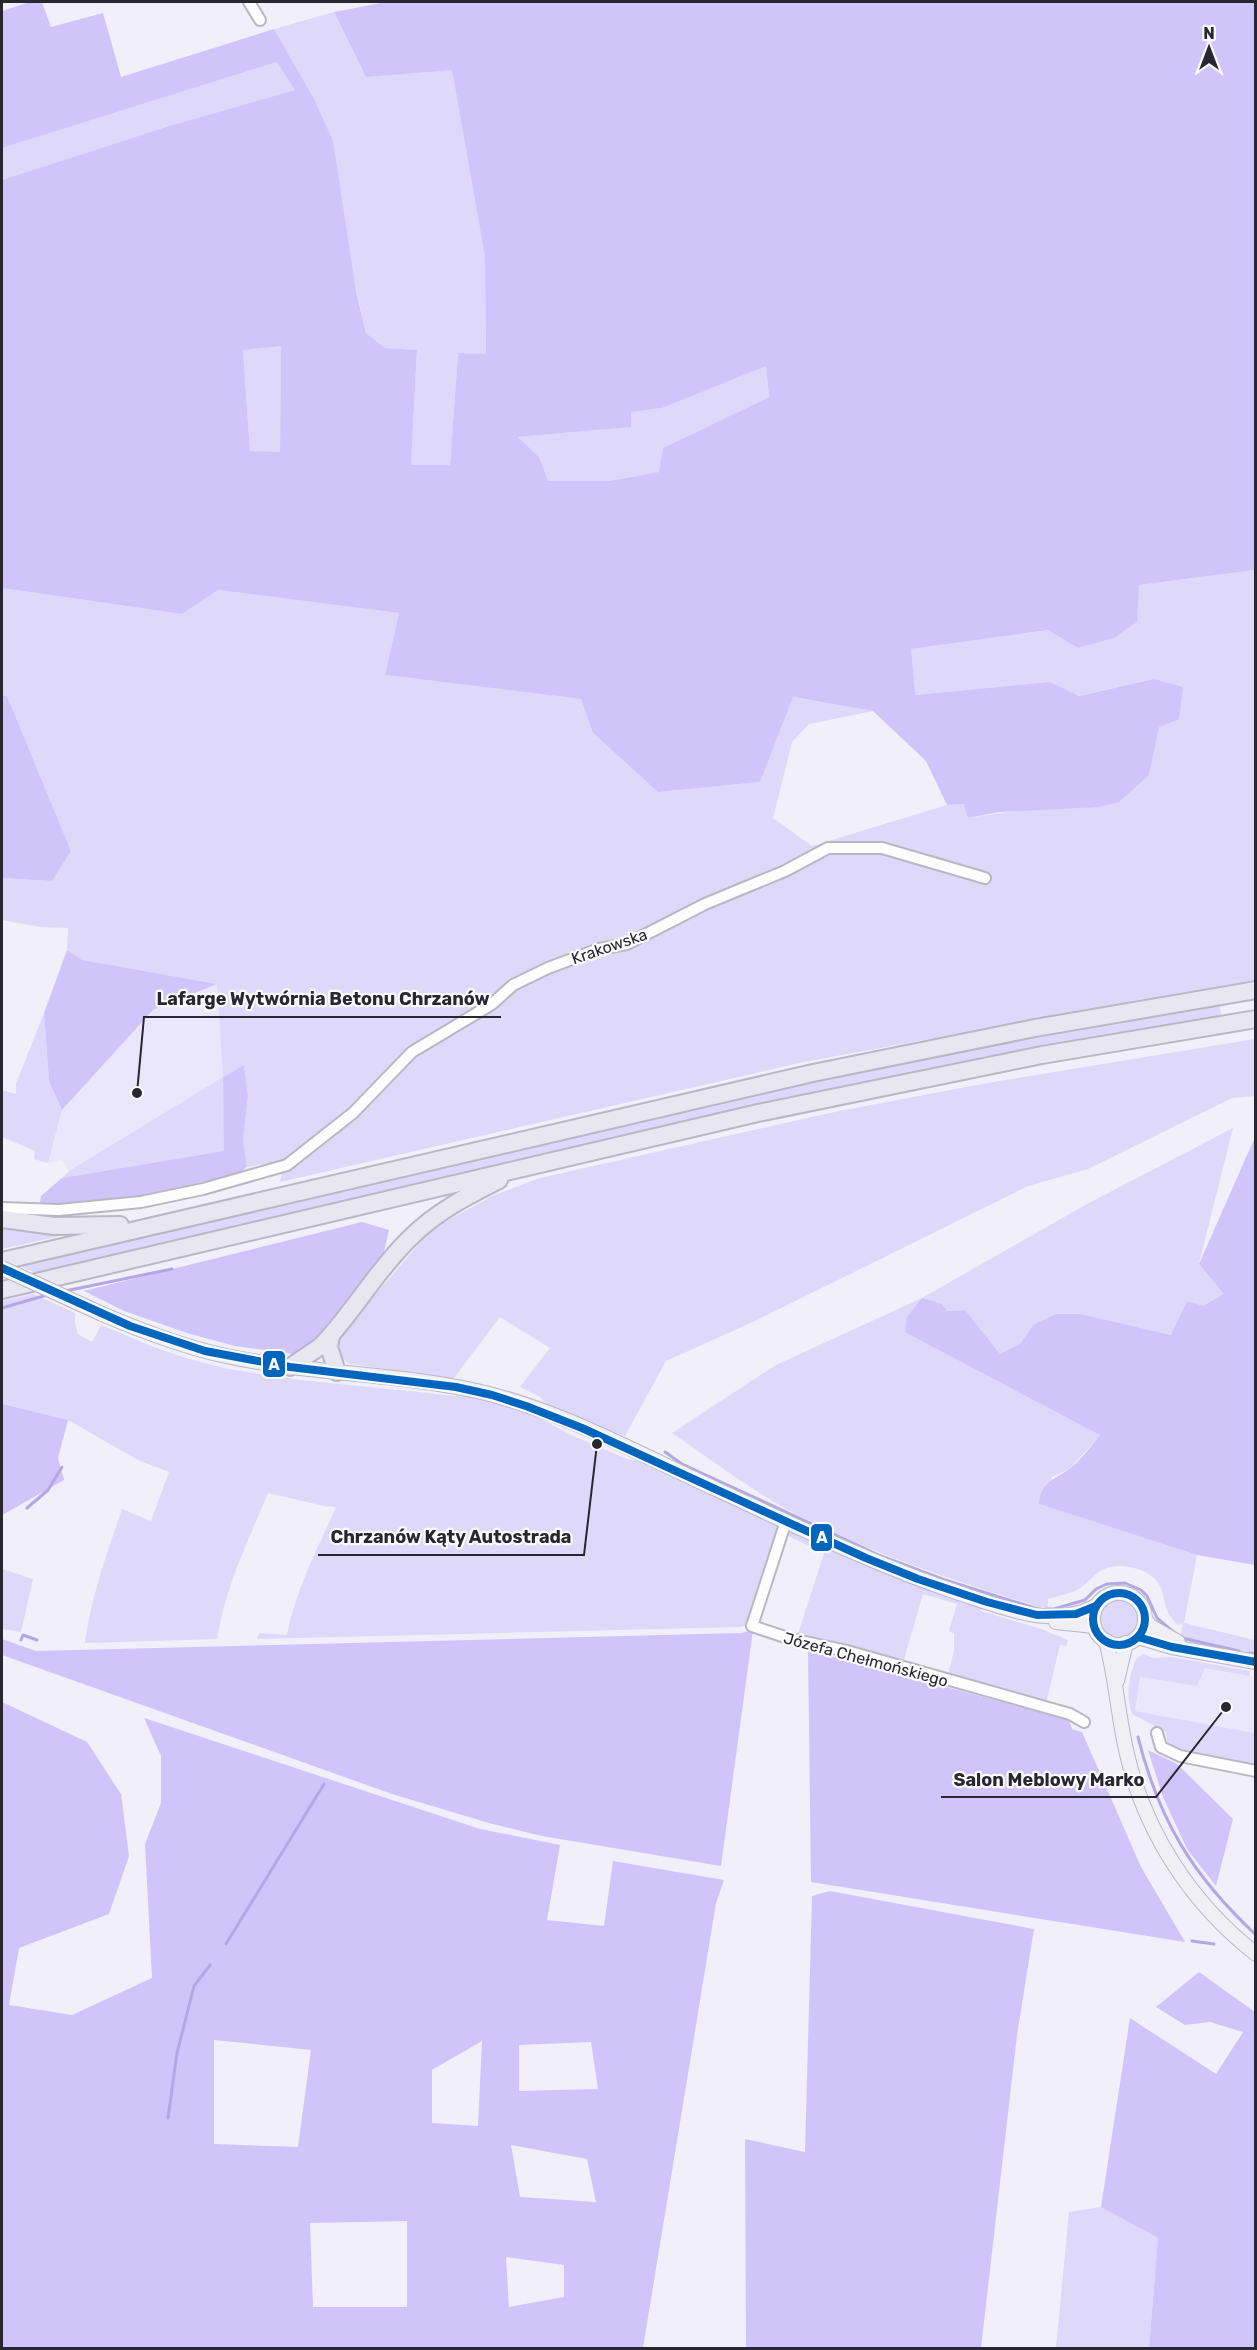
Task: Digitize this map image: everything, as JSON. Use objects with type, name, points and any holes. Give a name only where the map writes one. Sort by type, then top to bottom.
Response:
[{"type":"highway","points":[[2,1261],[813,1072],[1035,1028],[1256,990]]},
{"type":"highway","points":[[2,1290],[758,1113],[900,1082],[1042,1055],[1256,1019]]},
{"type":"highway","points":[[290,1367],[315,1350],[331,1335],[394,1255],[425,1224],[460,1200],[522,1168]]},
{"type":"highway","points":[[2,1219],[81,1227],[172,1221]]},
{"type":"highway","points":[[331,1335],[329,1347],[337,1372]]},
{"type":"main road","points":[[2,1268],[102,1314],[161,1338],[205,1351],[290,1367],[456,1387],[526,1406],[582,1428],[918,1579],[1052,1621],[1094,1626]]},
{"type":"main road","points":[[1037,1615],[1076,1614],[1096,1606],[1107,1596],[1122,1593],[1136,1599],[1144,1611],[1144,1627],[1132,1640],[1116,1686]]},
{"type":"main road","points":[[1096,1606],[1094,1626],[1106,1641],[1113,1644],[1132,1640],[1256,1662]]},
{"type":"main road","points":[[1145,1618],[1157,1631],[1187,1648]]},
{"type":"main road","points":[[1106,1641],[1128,1757],[1138,1792],[1155,1831],[1173,1863],[1200,1899],[1256,1954]]},
{"type":"street","points":[[249,2],[260,20]]},
{"type":"street","name":"Krakowska","points":[[2,1208],[59,1210],[141,1202],[203,1189],[280,1168],[304,1153],[353,1113],[412,1052],[492,1004],[513,985],[548,968],[599,949],[627,944],[705,904],[785,871],[828,848],[882,848],[986,878]]},
{"type":"street","name":"Józefa Chełmońskiego","points":[[786,1521],[752,1626],[791,1639],[847,1652],[1070,1714],[1084,1722]]},
{"type":"street","points":[[1157,1733],[1161,1746],[1180,1756],[1256,1771]]},
{"type":"shaded area","points":[[30,2],[42,2],[51,27],[103,13],[121,77],[274,29],[313,97],[333,141],[356,291],[366,333],[385,348],[417,350],[411,465],[450,465],[458,353],[486,354],[485,257],[452,70],[366,77],[334,12],[386,2],[1255,2],[1255,570],[1139,585],[1137,622],[1114,638],[1078,648],[1048,630],[911,649],[915,695],[1050,682],[1079,696],[1154,679],[1183,687],[1179,719],[1159,727],[1149,775],[1119,802],[1098,807],[999,812],[968,818],[964,804],[947,805],[926,761],[873,711],[793,697],[760,782],[658,792],[593,733],[581,699],[385,675],[399,613],[218,590],[182,614],[2,588],[2,180],[169,126],[295,90],[277,62],[2,148],[2,11]],"holes":[[[281,346],[280,452],[250,451],[243,350]],[[766,366],[769,397],[663,448],[659,472],[609,481],[548,481],[539,457],[518,437],[631,427],[631,412],[662,408]]]},
{"type":"shaded area","points":[[334,12],[366,77],[452,69],[485,257],[486,355],[458,353],[450,465],[411,465],[417,350],[385,348],[366,333],[313,97],[274,29]]},
{"type":"shaded area","points":[[277,62],[296,90],[169,126],[2,180],[2,148]]},
{"type":"shaded area","points":[[281,345],[280,453],[250,451],[243,350]]},
{"type":"shaded area","points":[[766,365],[769,397],[663,448],[660,472],[609,481],[547,481],[539,457],[518,437],[630,427],[631,412],[662,408]]},
{"type":"shaded area","points":[[1255,570],[1255,984],[1103,1007],[804,1062],[280,1182],[285,1160],[247,1167],[243,1140],[248,1096],[244,1065],[223,1077],[217,984],[81,960],[67,950],[68,928],[40,927],[2,920],[2,878],[52,881],[71,851],[7,696],[2,695],[2,588],[182,614],[218,590],[399,613],[385,675],[581,699],[593,733],[658,792],[760,782],[792,697],[873,711],[809,724],[792,742],[773,818],[812,846],[947,805],[964,804],[969,818],[1026,809],[1149,775],[1159,726],[1154,679],[1078,696],[1050,682],[914,695],[910,649],[1049,630],[1078,648],[1114,638],[1139,585]]},
{"type":"shaded area","points":[[2,695],[7,696],[71,851],[52,881],[2,878]]},
{"type":"shaded area","points":[[67,950],[82,960],[217,984],[153,1010],[62,1110],[49,1081],[44,1013]]},
{"type":"shaded area","points":[[217,984],[223,1077],[69,1171],[62,1160],[48,1163],[62,1110],[153,1010]]},
{"type":"shaded area","points":[[1219,1002],[1222,1019],[40,1275],[16,1264],[792,1084],[963,1048]]},
{"type":"shaded area","points":[[44,1013],[49,1081],[62,1110],[48,1163],[34,1159],[35,1151],[2,1137],[2,1090],[16,1094],[16,1084]]},
{"type":"shaded area","points":[[1255,1039],[1255,1096],[1232,1098],[1088,1169],[1028,1186],[755,1321],[666,1361],[625,1436],[549,1408],[540,1397],[520,1387],[550,1348],[500,1317],[453,1379],[350,1364],[339,1357],[338,1342],[351,1323],[431,1230],[492,1196],[540,1178],[839,1111],[993,1082]]},
{"type":"shaded area","points":[[244,1065],[248,1096],[243,1140],[247,1167],[234,1176],[173,1192],[69,1204],[40,1203],[41,1196],[62,1178],[224,1151],[223,1077]]},
{"type":"shaded area","points":[[223,1077],[225,1151],[62,1178],[69,1171]]},
{"type":"shaded area","points":[[1233,1128],[1199,1263],[1225,1294],[1179,1321],[1171,1335],[1081,1314],[1033,1325],[1020,1344],[1000,1355],[965,1310],[947,1311],[922,1298],[1087,1204]]},
{"type":"shaded area","points":[[1255,1137],[1255,1565],[1197,1555],[1039,1504],[1045,1487],[1077,1463],[1100,1435],[905,1332],[907,1317],[922,1298],[942,1304],[947,1311],[965,1310],[1000,1354],[1020,1344],[1033,1325],[1056,1314],[1081,1314],[1171,1335],[1187,1301],[1203,1306],[1224,1294],[1199,1264]]},
{"type":"shaded area","points":[[362,1222],[389,1230],[382,1261],[323,1337],[293,1354],[235,1346],[187,1333],[124,1311],[84,1291]]},
{"type":"shaded area","points":[[2,1227],[45,1233],[78,1232],[2,1249]]},
{"type":"shaded area","points":[[33,1294],[75,1313],[78,1334],[92,1342],[101,1325],[151,1346],[228,1369],[300,1380],[467,1397],[497,1404],[538,1417],[569,1434],[624,1458],[647,1463],[782,1525],[763,1570],[748,1624],[741,1627],[257,1639],[259,1633],[287,1635],[301,1586],[336,1507],[268,1493],[231,1583],[217,1639],[85,1643],[95,1592],[122,1509],[151,1521],[169,1472],[138,1460],[68,1420],[3,1404],[2,1301]]},
{"type":"shaded area","points":[[922,1298],[1101,1435],[1069,1469],[1052,1477],[1039,1504],[1197,1555],[1184,1623],[1255,1640],[1255,1657],[1180,1639],[1183,1623],[1178,1625],[1168,1613],[1162,1591],[1156,1580],[1139,1569],[1117,1566],[1104,1569],[1079,1589],[1048,1599],[1048,1607],[1040,1607],[912,1565],[820,1526],[760,1493],[672,1433],[776,1365]]},
{"type":"shaded area","points":[[2,1400],[3,1404],[68,1420],[58,1458],[64,1480],[4,1514],[2,1513]]},
{"type":"shaded area","points":[[789,1529],[982,1606],[981,1611],[1041,1629],[1068,1640],[1066,1646],[1060,1645],[1046,1703],[947,1678],[954,1651],[954,1633],[949,1631],[957,1604],[923,1594],[902,1666],[797,1637],[824,1553],[786,1535]]},
{"type":"shaded area","points":[[2,1569],[33,1579],[21,1632],[2,1629]]},
{"type":"shaded area","points":[[1113,1587],[1120,1588],[1104,1593],[1088,1604],[1100,1592]]},
{"type":"shaded area","points":[[1120,1588],[1133,1591],[1142,1599],[1149,1610],[1151,1617],[1149,1619],[1138,1598],[1133,1593]]},
{"type":"shaded area","points":[[1118,1600],[1131,1606],[1137,1619],[1131,1632],[1118,1638],[1105,1632],[1099,1619],[1105,1606]]},
{"type":"shaded area","points":[[753,1630],[721,1866],[542,1836],[489,1823],[392,1794],[2,1655],[2,1639],[36,1651],[741,1633]]},
{"type":"shaded area","points":[[808,1650],[1069,1720],[1072,1729],[1082,1732],[1141,1867],[1185,1942],[811,1882]]},
{"type":"shaded area","points":[[1143,1654],[1154,1658],[1171,1657],[1250,1671],[1250,1676],[1205,1668],[1197,1686],[1140,1677],[1135,1711],[1255,1733],[1255,1769],[1168,1748],[1166,1732],[1132,1714],[1129,1700],[1130,1678],[1137,1658]]},
{"type":"shaded area","points":[[1205,1668],[1255,1677],[1255,1733],[1135,1711],[1140,1677],[1197,1686]]},
{"type":"shaded area","points":[[2,1702],[87,1742],[121,1794],[129,1856],[109,1914],[19,1948],[9,2005],[72,2015],[152,1978],[145,1844],[161,1803],[161,1756],[144,1718],[480,1829],[560,1845],[547,1920],[604,1926],[613,1861],[724,1880],[716,1903],[643,2348],[2,2348]],"holes":[[[214,2040],[311,2050],[298,2147],[214,2144]],[[482,2041],[478,2126],[432,2123],[432,2070]],[[591,2042],[598,2089],[519,2091],[519,2045]],[[511,2145],[587,2159],[596,2202],[520,2197]],[[407,2221],[407,2307],[313,2307],[310,2223]],[[506,2257],[564,2265],[564,2297],[509,2307]]]},
{"type":"shaded area","points":[[1148,1750],[1177,1764],[1233,1819],[1216,1886],[1187,1849],[1163,1797]]},
{"type":"shaded area","points":[[830,1891],[1034,1929],[1017,2035],[981,2348],[746,2348],[745,2139],[805,2152],[812,1896]]},
{"type":"shaded area","points":[[1199,1972],[1255,2012],[1255,2348],[1149,2348],[1158,2238],[1101,2207],[1130,2018],[1216,2074],[1243,2032],[1210,2022],[1185,2025],[1156,2007]]},
{"type":"shaded area","points":[[1101,2207],[1158,2238],[1149,2348],[1056,2348],[1069,2212]]},
{"type":"waterway","points":[[65,1291],[172,1269]]},
{"type":"waterway","points":[[2,1308],[47,1295]]},
{"type":"waterway","points":[[665,1452],[682,1464],[881,1556],[945,1580],[1038,1609]]},
{"type":"waterway","points":[[27,1508],[48,1490],[62,1467]]},
{"type":"waterway","points":[[1045,1609],[1054,1609],[1085,1600],[1096,1589],[1107,1584],[1125,1583],[1141,1590],[1147,1596],[1157,1618],[1177,1635]]},
{"type":"waterway","points":[[21,1640],[23,1635],[37,1640]]},
{"type":"waterway","points":[[1182,1638],[1239,1651]]},
{"type":"waterway","points":[[1250,1653],[1256,1654]]},
{"type":"waterway","points":[[1138,1737],[1156,1795],[1181,1845],[1214,1891],[1256,1935]]},
{"type":"waterway","points":[[226,1944],[324,1784]]},
{"type":"waterway","points":[[1192,1941],[1214,1944]]},
{"type":"waterway","points":[[168,2118],[177,2053],[194,1986],[210,1965]]},
{"type":"transit line","name":"A","points":[[2,1268],[130,1326],[205,1351],[290,1367],[456,1387],[526,1406],[582,1428],[866,1558],[918,1579],[987,1602],[1037,1615],[1076,1614],[1096,1606]]},
{"type":"transit line","name":"A","points":[[1119,1593],[1129,1595],[1137,1601],[1143,1609],[1145,1619],[1143,1629],[1137,1637],[1129,1643],[1119,1645],[1109,1643],[1101,1637],[1095,1629],[1093,1619],[1095,1609],[1101,1601],[1109,1595],[1119,1593]]},
{"type":"transit line","name":"A","points":[[1138,1637],[1172,1647],[1256,1662]]},
{"type":"place","name":"Lafarge Wytwórnia Betonu Chrzanów","points":[[137,1093]]},
{"type":"place","name":"Chrzanów Kąty Autostrada","points":[[597,1444]]},
{"type":"place","name":"Salon Meblowy Marko","points":[[1226,1707]]}]
